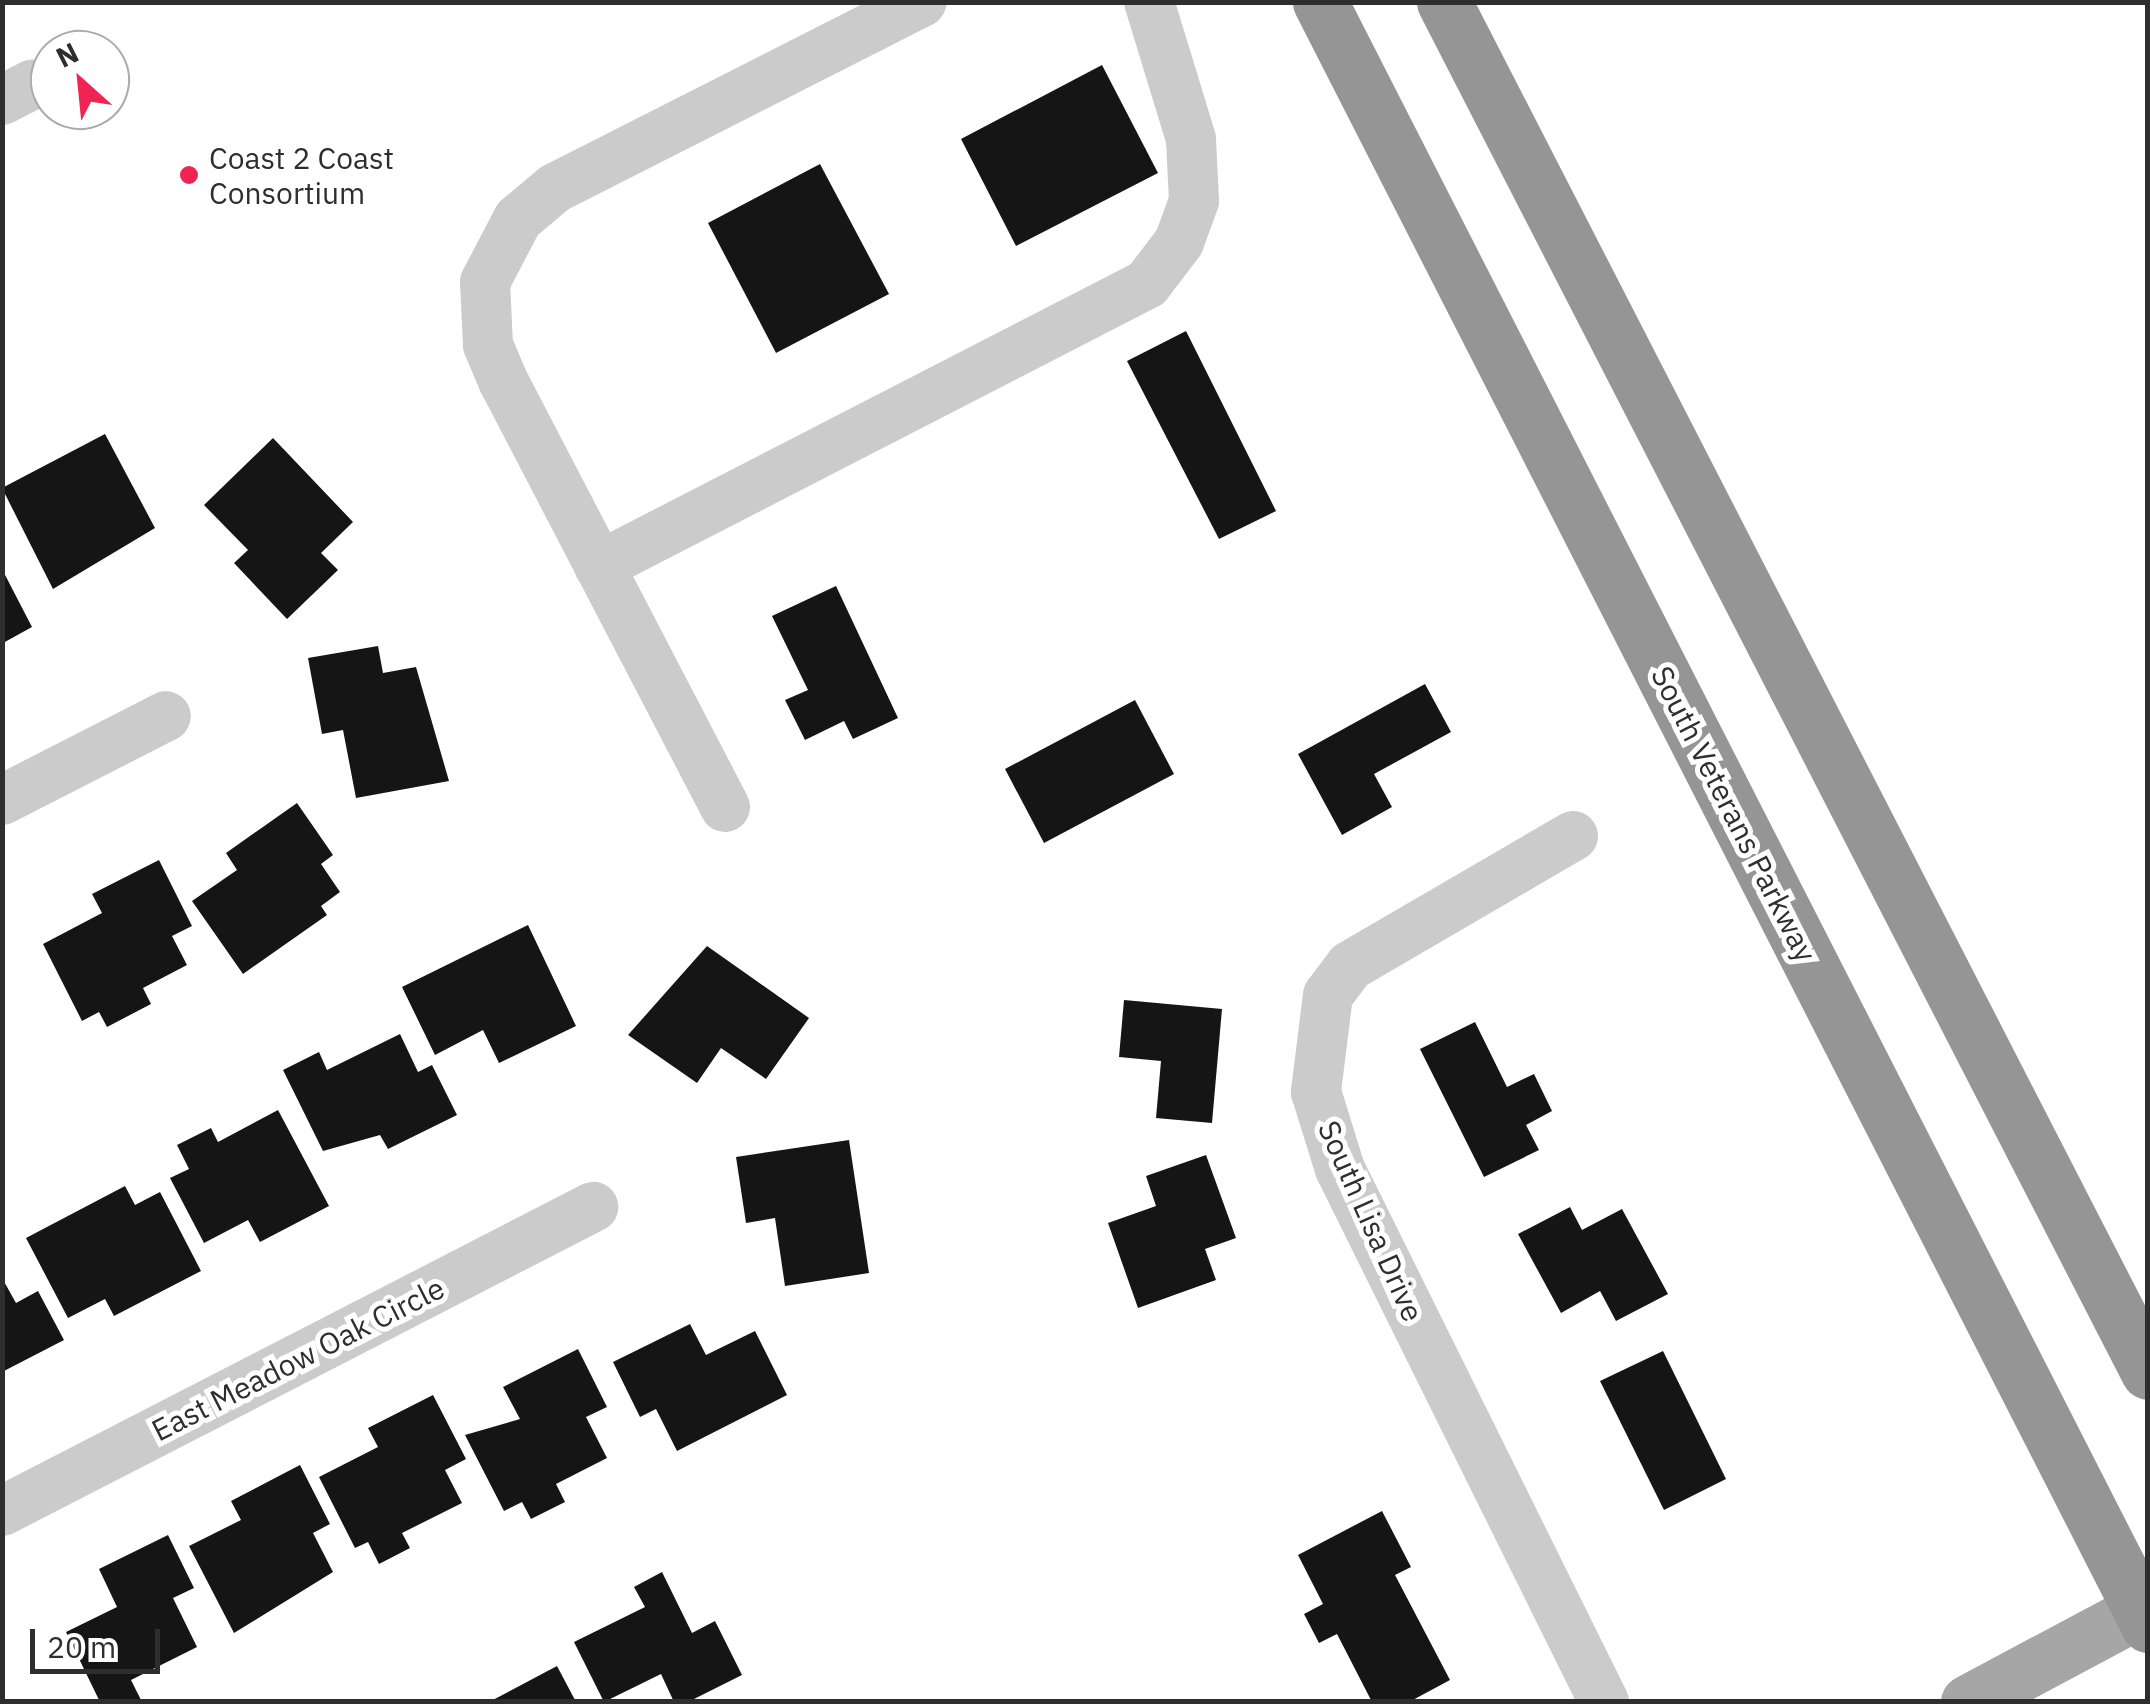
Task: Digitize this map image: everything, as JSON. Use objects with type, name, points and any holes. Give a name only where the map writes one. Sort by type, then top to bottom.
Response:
[{"type":"highway","name":"South Veterans Parkway","points":[[1320,2],[2145,1614]]},
{"type":"highway","points":[[1444,2],[2148,1372]]},
{"type":"main road","points":[[1968,1702],[2145,1614]]},
{"type":"street","points":[[724,807],[488,346],[486,282],[496,253],[556,188],[922,2]]},
{"type":"street","points":[[599,566],[1146,284],[1179,242],[1194,201],[1191,140],[1149,2]]},
{"type":"street","points":[[2,800],[166,716]]},
{"type":"street","name":"South Lisa Drive","points":[[1573,836],[1350,966],[1328,994],[1316,1092],[1340,1169],[1604,1702]]},
{"type":"street","name":"East Meadow Oak Circle","points":[[2,1511],[593,1206]]},
{"type":"building","points":[[1102,65],[1158,173],[1016,246],[961,139]]},
{"type":"building","points":[[820,164],[889,294],[776,353],[708,223]]},
{"type":"building","points":[[1186,331],[1276,511],[1219,539],[1127,361]]},
{"type":"building","points":[[105,434],[155,528],[53,589],[2,488]]},
{"type":"building","points":[[273,438],[353,522],[321,553],[338,570],[287,619],[234,563],[248,550],[204,505]]},
{"type":"building","points":[[3,571],[32,627],[3,643]]},
{"type":"building","points":[[836,586],[898,718],[853,739],[844,721],[805,740],[785,700],[808,690],[772,616]]},
{"type":"building","points":[[378,646],[383,673],[416,667],[449,781],[356,798],[343,730],[322,734],[308,658]]},
{"type":"building","points":[[1425,684],[1451,732],[1374,774],[1392,807],[1342,835],[1298,754]]},
{"type":"building","points":[[1135,700],[1174,774],[1044,843],[1005,769]]},
{"type":"building","points":[[297,803],[333,855],[321,864],[340,892],[321,906],[327,915],[243,974],[192,901],[237,870],[226,853]]},
{"type":"building","points":[[159,860],[192,926],[172,936],[187,965],[143,988],[151,1004],[107,1027],[99,1012],[82,1021],[43,944],[102,913],[92,894]]},
{"type":"building","points":[[528,925],[576,1026],[499,1063],[483,1030],[435,1055],[402,987]]},
{"type":"building","points":[[707,946],[809,1018],[766,1079],[721,1048],[697,1083],[628,1035]]},
{"type":"building","points":[[1124,1000],[1222,1009],[1212,1123],[1156,1118],[1161,1061],[1119,1057]]},
{"type":"building","points":[[1475,1022],[1507,1087],[1534,1074],[1552,1111],[1526,1125],[1539,1150],[1484,1177],[1420,1049]]},
{"type":"building","points":[[400,1034],[418,1072],[432,1065],[457,1115],[388,1149],[380,1135],[323,1151],[283,1070],[319,1052],[327,1070]]},
{"type":"building","points":[[278,1110],[329,1206],[260,1242],[248,1220],[204,1243],[170,1178],[189,1169],[177,1145],[211,1128],[218,1142]]},
{"type":"building","points":[[849,1140],[869,1273],[785,1286],[775,1218],[746,1223],[736,1157]]},
{"type":"building","points":[[1206,1155],[1236,1238],[1205,1249],[1216,1280],[1138,1308],[1108,1223],[1156,1206],[1146,1176]]},
{"type":"building","points":[[125,1186],[135,1205],[160,1192],[201,1271],[114,1316],[105,1299],[68,1318],[26,1238]]},
{"type":"building","points":[[1570,1207],[1582,1230],[1622,1209],[1668,1294],[1616,1321],[1600,1291],[1561,1313],[1518,1234]]},
{"type":"building","points":[[2,1278],[16,1303],[38,1291],[64,1340],[2,1372]]},
{"type":"building","points":[[690,1324],[706,1355],[755,1331],[787,1395],[677,1451],[656,1409],[640,1417],[613,1362]]},
{"type":"building","points":[[578,1349],[607,1407],[586,1417],[607,1458],[556,1484],[565,1502],[531,1519],[522,1502],[504,1511],[465,1435],[520,1419],[503,1387]]},
{"type":"building","points":[[1663,1351],[1726,1479],[1664,1510],[1600,1381]]},
{"type":"building","points":[[433,1395],[466,1459],[445,1470],[462,1503],[402,1533],[410,1548],[379,1564],[368,1542],[355,1548],[319,1477],[378,1447],[368,1428]]},
{"type":"building","points":[[300,1465],[330,1524],[313,1533],[333,1572],[234,1633],[189,1546],[241,1520],[231,1501]]},
{"type":"building","points":[[1382,1511],[1411,1567],[1395,1575],[1450,1680],[1409,1702],[1372,1702],[1337,1634],[1319,1643],[1304,1614],[1323,1604],[1298,1555]]},
{"type":"building","points":[[168,1535],[194,1588],[173,1598],[197,1647],[131,1680],[142,1702],[100,1702],[66,1632],[117,1607],[99,1569]]},
{"type":"building","points":[[662,1572],[692,1633],[715,1621],[742,1675],[688,1702],[674,1702],[661,1674],[604,1702],[574,1642],[645,1607],[634,1587]]},
{"type":"building","points":[[557,1666],[576,1702],[489,1702]]},
{"type":"place","name":"Coast 2 Coast Consortium","points":[[189,175]]}]
